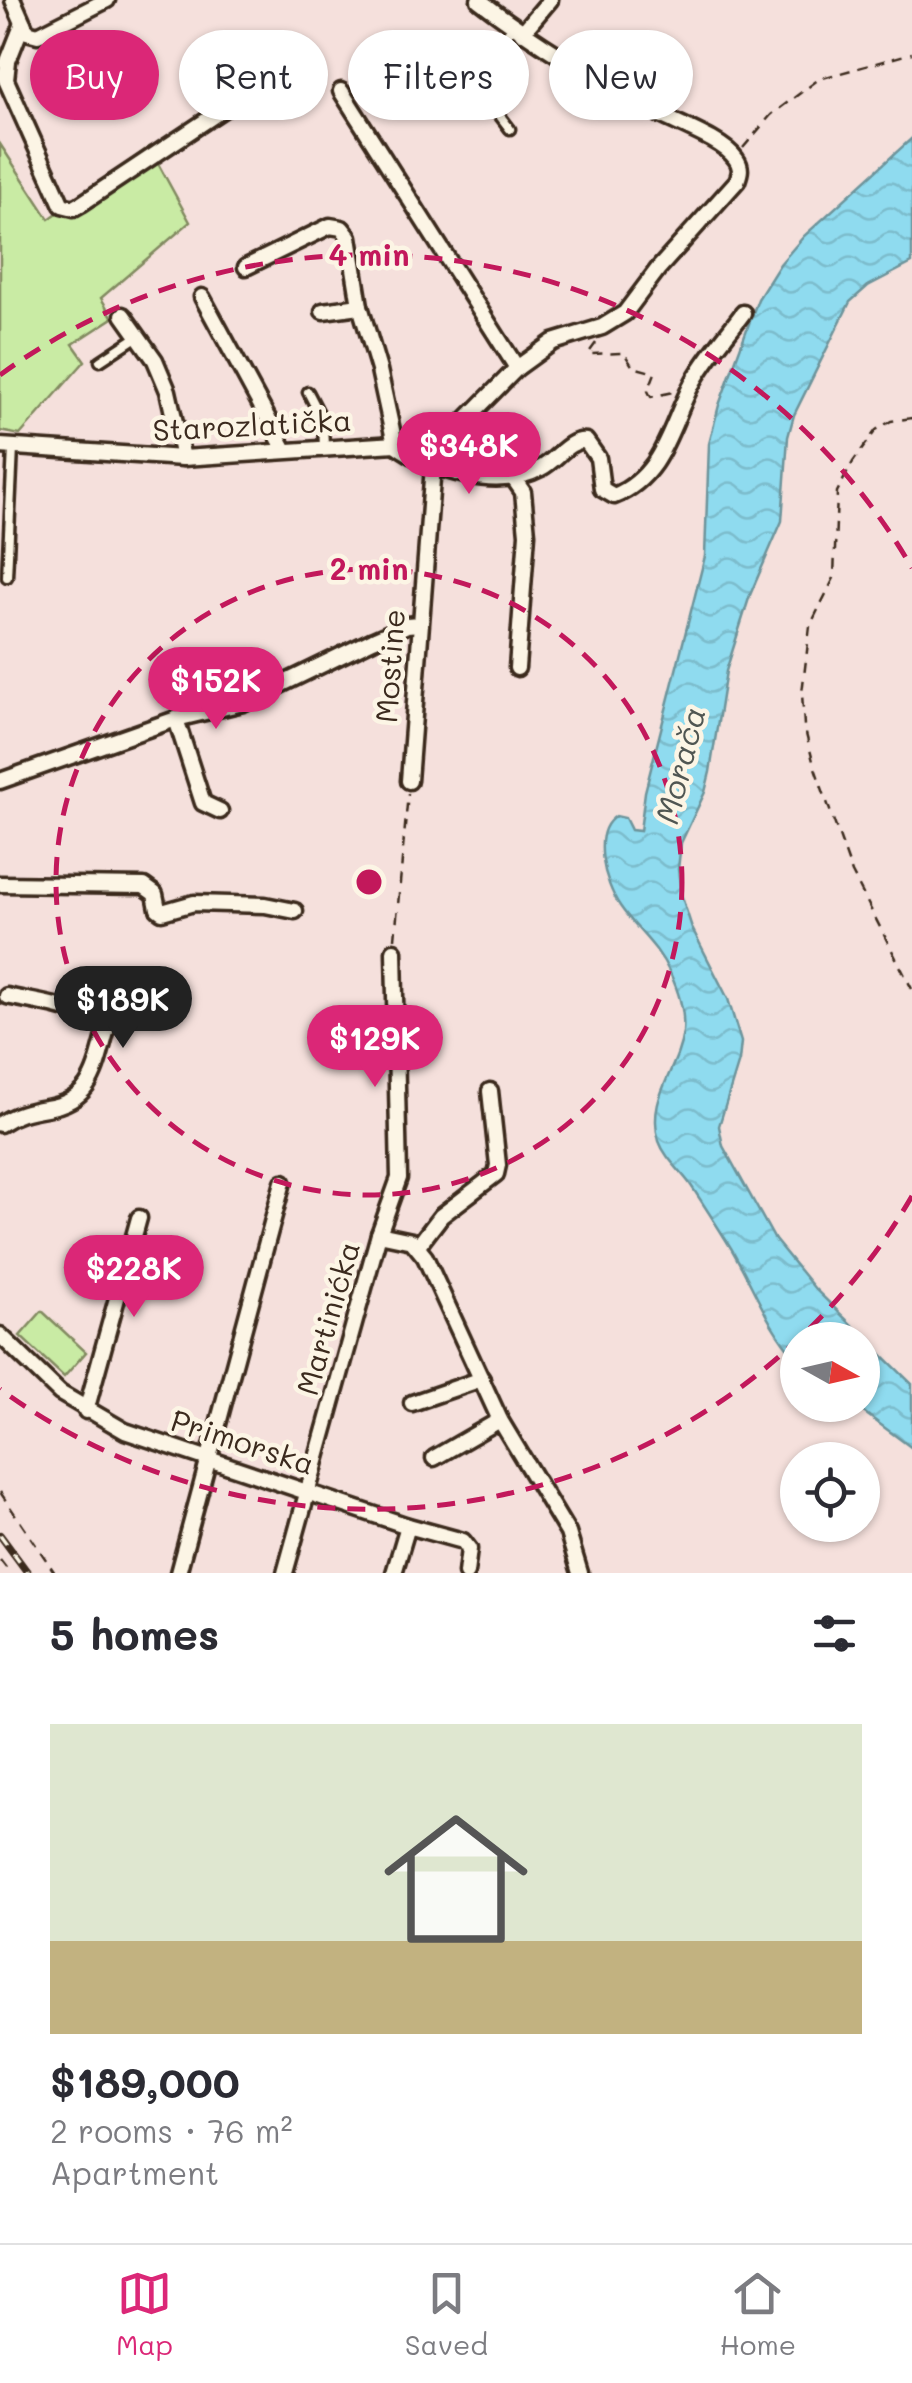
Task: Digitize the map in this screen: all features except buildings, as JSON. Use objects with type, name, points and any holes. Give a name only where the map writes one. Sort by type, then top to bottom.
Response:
[{"type":"street","points":[[13,0],[27,32],[38,36],[107,0]]},
{"type":"street","points":[[479,0],[518,30],[550,0]]},
{"type":"street","points":[[22,23],[6,80],[62,205],[74,208],[81,204],[207,120]]},
{"type":"street","points":[[444,438],[459,430],[517,368],[553,342],[602,327],[624,313],[737,181],[740,166],[735,157],[529,37]]},
{"type":"street","points":[[340,92],[517,368]]},
{"type":"street","points":[[246,268],[337,226],[349,237],[360,306],[395,444],[433,466],[514,479],[544,467],[580,440],[586,441],[598,458],[602,489],[614,496],[630,489],[660,458],[691,387],[742,313]]},
{"type":"street","points":[[202,297],[286,450]]},
{"type":"street","points":[[322,311],[360,306]]},
{"type":"street","points":[[124,316],[155,360],[168,391],[183,458]]},
{"type":"street","name":"Starozlatička","points":[[7,447],[183,458],[444,438]]},
{"type":"street","name":"Mostine","points":[[409,781],[433,466],[444,438]]},
{"type":"street","points":[[514,479],[523,492],[527,534],[517,668]]},
{"type":"street","points":[[0,781],[176,719],[243,702],[373,640],[419,624]]},
{"type":"street","points":[[176,719],[203,803],[220,811]]},
{"type":"street","points":[[0,884],[144,886],[156,894],[162,912],[194,903],[265,905],[295,911]]},
{"type":"street","points":[[379,1234],[399,1178],[394,951]]},
{"type":"street","points":[[0,1124],[14,1115],[62,1105],[81,1095],[90,1081],[106,1032],[99,1021],[79,1012],[7,996]]},
{"type":"street","points":[[490,1091],[496,1174],[441,1216],[418,1246],[500,1420],[568,1533],[580,1573]]},
{"type":"street","points":[[178,1573],[283,1182]]},
{"type":"street","points":[[86,1410],[139,1218]]},
{"type":"street","name":"Martinićka","points":[[285,1573],[379,1234],[407,1239],[418,1246]]},
{"type":"street","name":"Primorska","points":[[0,1335],[40,1376],[86,1410],[125,1432],[466,1542],[466,1573]]},
{"type":"street","points":[[412,1403],[482,1379]]},
{"type":"street","points":[[434,1458],[500,1420]]},
{"type":"street","points":[[394,1573],[408,1526]]},
{"type":"lane","points":[[503,120],[510,130]]},
{"type":"lane","points":[[100,362],[138,336]]},
{"type":"lane","points":[[308,392],[323,421],[324,449]]},
{"type":"lane","points":[[7,447],[7,577]]},
{"type":"path","points":[[735,157],[771,115],[819,79],[912,53]]},
{"type":"path","points":[[598,340],[588,354],[624,353],[633,367],[655,372],[648,391],[651,397],[691,387]]},
{"type":"path","points":[[912,418],[891,421],[876,430],[837,492],[834,578],[810,626],[802,693],[804,726],[814,765],[852,873],[912,989]]},
{"type":"path","points":[[394,951],[409,781]]},
{"type":"path","points":[[0,1492],[55,1573]]},
{"type":"path","points":[[0,1560],[10,1573]]},
{"type":"green space","points":[[0,144],[49,219],[149,147],[190,222],[101,298],[113,318],[73,344],[85,361],[20,435],[0,431]]},
{"type":"green space","points":[[42,1311],[86,1352],[64,1377],[20,1336]]},
{"type":"water","name":"Morača","points":[[912,138],[912,263],[868,286],[850,302],[794,415],[788,437],[782,521],[750,595],[726,671],[710,772],[681,843],[678,869],[692,928],[728,999],[741,1042],[719,1126],[723,1146],[775,1240],[815,1289],[849,1322],[780,1322],[780,1336],[721,1232],[659,1141],[657,1111],[680,1046],[682,1009],[665,963],[614,896],[605,872],[602,846],[608,824],[616,816],[625,818],[631,830],[640,831],[645,792],[705,556],[709,444],[719,405],[758,299],[804,236]]},
{"type":"water","points":[[880,1353],[912,1384],[912,1448],[877,1422],[880,1422]]},
{"type":"railway","points":[[0,1535],[28,1573]]}]
